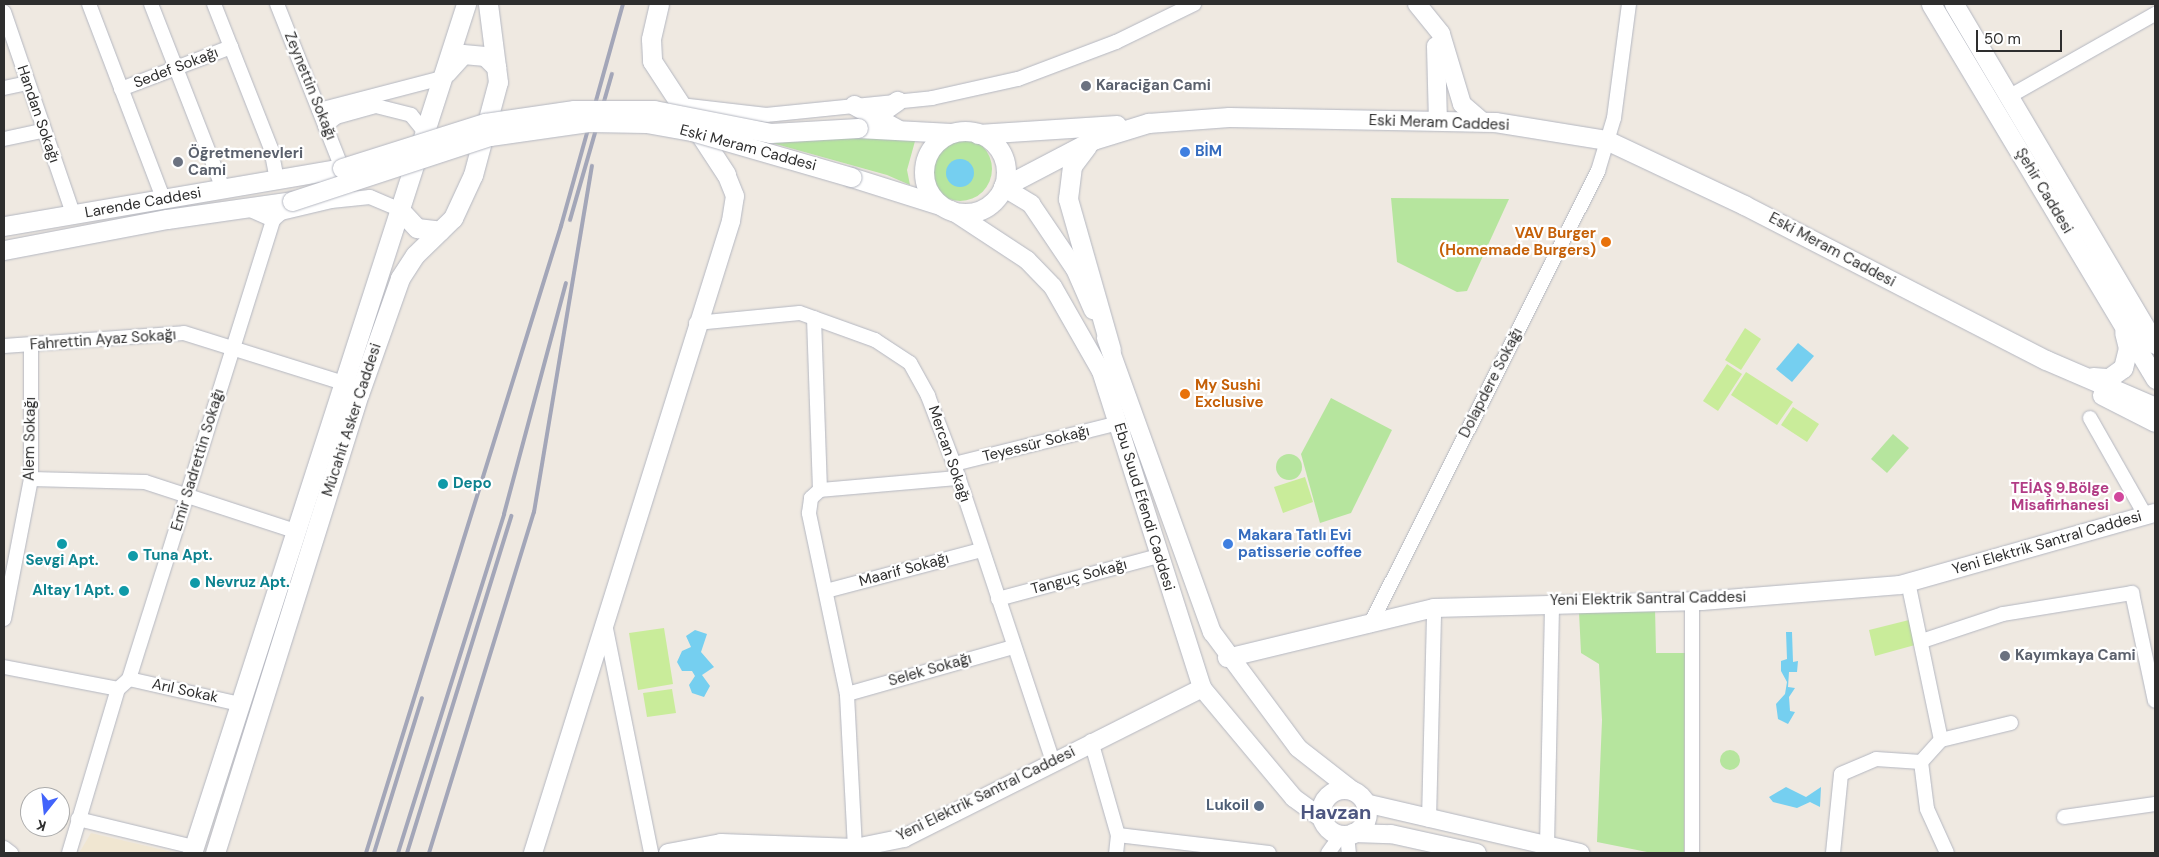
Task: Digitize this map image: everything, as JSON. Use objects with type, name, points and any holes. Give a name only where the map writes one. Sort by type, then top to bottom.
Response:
[{"type":"main road","name":"Mücahit Asker Caddesi","points":[[193,850],[298,532],[466,4]]},
{"type":"main road","name":"Mücahit Asker Caddesi","points":[[215,853],[359,394],[400,278],[415,255],[453,218],[474,175],[496,101],[496,68],[488,4]]},
{"type":"main road","points":[[659,4],[651,39],[652,61],[726,174]]},
{"type":"main road","name":"Şehir Caddesi","points":[[1931,4],[2131,319],[2155,344]]},
{"type":"main road","name":"Şehir Caddesi","points":[[1954,4],[2010,96],[2131,319],[2155,379]]},
{"type":"main road","points":[[442,78],[463,54],[485,56],[496,68]]},
{"type":"main road","points":[[858,128],[897,101]]},
{"type":"main road","points":[[854,105],[900,131]]},
{"type":"main road","name":"Eski Meram Caddesi","points":[[342,168],[484,124],[574,110],[654,110],[770,133],[858,128],[951,133]]},
{"type":"main road","name":"Eski Meram Caddesi","points":[[1003,187],[1093,140],[1148,123],[1229,118],[1483,122],[1606,140],[1744,204],[2046,360],[2093,377],[2155,407]]},
{"type":"main road","name":"Eski Meram Caddesi","points":[[292,201],[490,136],[588,122],[646,123],[692,131],[851,177],[946,207]]},
{"type":"main road","points":[[978,134],[1002,155],[1003,187],[982,209],[946,207],[926,185],[925,162],[932,147],[951,133],[978,134],[1148,123]]},
{"type":"main road","points":[[1093,140],[1072,166],[1068,199],[1111,350]]},
{"type":"main road","name":"Larende Caddesi","points":[[4,226],[74,216],[342,168]]},
{"type":"main road","name":"Larende Caddesi","points":[[4,250],[243,207],[272,213],[292,201]]},
{"type":"main road","points":[[400,210],[417,228],[440,231]]},
{"type":"main road","points":[[2093,377],[2108,378],[2125,364],[2131,319],[2155,334]]},
{"type":"main road","name":"Eski Meram Caddesi","points":[[2046,360],[2078,383],[2155,422]]},
{"type":"main road","points":[[1339,790],[1359,797],[1366,817],[1348,839],[1329,829],[1322,818],[1326,798],[1339,790]]},
{"type":"street","points":[[88,4],[164,200]]},
{"type":"street","points":[[151,4],[223,189]]},
{"type":"street","points":[[214,4],[271,149],[277,179]]},
{"type":"street","name":"Zeynettin Sokağı","points":[[277,4],[342,168]]},
{"type":"street","points":[[680,106],[766,115],[897,101],[1018,79],[1116,42],[1194,4]]},
{"type":"street","points":[[1405,4],[1431,33],[1438,52],[1438,121]]},
{"type":"street","points":[[1417,4],[1441,34],[1462,104],[1483,122]]},
{"type":"street","name":"Dolapdere Sokağı","points":[[1370,624],[1598,171],[1614,118],[1630,4]]},
{"type":"street","name":"Handan Sokağı","points":[[4,12],[42,131],[74,216]]},
{"type":"street","points":[[2010,96],[2155,14]]},
{"type":"street","name":"Sedef Sokağı","points":[[121,89],[177,70],[231,47]]},
{"type":"street","points":[[319,110],[442,78]]},
{"type":"street","points":[[4,88],[27,83]]},
{"type":"street","points":[[325,126],[336,117],[376,106],[411,115],[425,132]]},
{"type":"street","points":[[4,139],[42,131]]},
{"type":"street","points":[[533,853],[696,323],[731,221],[735,196],[726,174]]},
{"type":"street","name":"Ebu Suud Efendi Caddesi","points":[[1003,187],[1023,195],[1065,252],[1111,350],[1212,632],[1227,658],[1298,748],[1359,797],[1429,820],[1580,853]]},
{"type":"street","points":[[272,213],[281,213],[331,201],[370,197],[400,210]]},
{"type":"street","name":"Ebu Suud Efendi Caddesi","points":[[946,207],[1027,260],[1053,287],[1101,371],[1202,688],[1294,798],[1322,818]]},
{"type":"street","name":"Emir Sadrettin Sokağı","points":[[129,679],[233,348],[272,213]]},
{"type":"street","name":"Mercan Sokağı","points":[[696,323],[800,312],[875,340],[910,362],[928,396],[954,464],[1013,647],[1053,762]]},
{"type":"street","points":[[814,318],[820,490]]},
{"type":"street","name":"Fahrettin Ayaz Sokağı","points":[[4,346],[31,346],[184,333],[344,383]]},
{"type":"street","name":"Alem Sokağı","points":[[4,619],[31,479],[31,346]]},
{"type":"street","points":[[2090,418],[2150,514]]},
{"type":"street","name":"Teyessür Sokağı","points":[[954,464],[1118,423]]},
{"type":"street","points":[[855,848],[847,694],[809,514],[811,498],[820,490],[958,478]]},
{"type":"street","points":[[31,479],[145,482],[298,532]]},
{"type":"street","name":"Yeni Elektrik Santral Caddesi","points":[[1227,658],[1434,608],[1552,602],[1692,601],[1908,582],[2150,514]]},
{"type":"street","name":"Maarif Sokağı","points":[[826,591],[981,550]]},
{"type":"street","name":"Tanguç Sokağı","points":[[998,599],[1159,556]]},
{"type":"street","points":[[1908,582],[1922,641],[1941,740]]},
{"type":"street","points":[[1922,641],[2003,614],[2132,593],[2155,701]]},
{"type":"street","points":[[1692,601],[1692,853]]},
{"type":"street","points":[[1548,846],[1552,602]]},
{"type":"street","points":[[1429,820],[1434,608]]},
{"type":"street","points":[[604,620],[651,853]]},
{"type":"street","name":"Selek Sokağı","points":[[847,694],[1013,647]]},
{"type":"street","points":[[4,667],[118,689]]},
{"type":"street","points":[[69,853],[118,689],[129,679]]},
{"type":"street","name":"Arıl Sokak","points":[[129,679],[240,704]]},
{"type":"street","name":"Yeni Elektrik Santral Caddesi","points":[[668,853],[721,844],[809,849],[855,848],[904,838],[1091,741],[1202,688]]},
{"type":"street","points":[[1921,762],[1941,740],[2011,722]]},
{"type":"street","points":[[1091,741],[1118,835],[1116,853]]},
{"type":"street","points":[[1833,853],[1841,774],[1876,759],[1921,762]]},
{"type":"street","points":[[1921,762],[1928,809],[1947,853]]},
{"type":"street","points":[[2064,816],[2155,804]]},
{"type":"street","points":[[78,820],[193,850]]},
{"type":"street","points":[[1328,853],[1348,839],[1390,834],[1441,849],[1477,853]]},
{"type":"street","points":[[1118,835],[1220,850],[1270,853]]},
{"type":"street","points":[[4,848],[11,853]]},
{"type":"shaded area","points":[[91,833],[172,852],[173,853],[79,853]]},
{"type":"green space","points":[[917,134],[907,170],[910,185],[887,175],[772,143],[774,139]]},
{"type":"green space","points":[[960,137],[978,143],[986,151],[992,169],[986,187],[978,195],[960,201],[942,195],[934,187],[928,169],[934,151],[942,143]]},
{"type":"green space","points":[[1391,198],[1509,199],[1467,291],[1457,292],[1397,262]]},
{"type":"green space","points":[[1745,328],[1761,339],[1741,370],[1725,360]]},
{"type":"green space","points":[[1727,364],[1742,374],[1718,411],[1703,401]]},
{"type":"green space","points":[[1746,372],[1793,402],[1777,425],[1731,395]]},
{"type":"green space","points":[[1331,398],[1392,430],[1351,513],[1320,523],[1301,454]]},
{"type":"green space","points":[[1793,407],[1819,424],[1807,442],[1781,425]]},
{"type":"green space","points":[[1893,434],[1909,448],[1887,473],[1871,459]]},
{"type":"green space","points":[[1289,454],[1299,457],[1302,467],[1299,477],[1289,480],[1279,477],[1276,467],[1279,457]]},
{"type":"green space","points":[[1305,477],[1313,502],[1283,513],[1274,487]]},
{"type":"green space","points":[[1655,607],[1656,653],[1685,653],[1684,853],[1652,853],[1597,842],[1602,720],[1599,664],[1581,653],[1579,612]]},
{"type":"green space","points":[[1909,620],[1915,645],[1875,656],[1869,630]]},
{"type":"green space","points":[[664,628],[673,684],[638,690],[629,633]]},
{"type":"green space","points":[[672,689],[676,713],[647,717],[643,693]]},
{"type":"green space","points":[[1730,750],[1737,753],[1740,760],[1737,767],[1730,770],[1723,767],[1720,760],[1723,753]]},
{"type":"water","points":[[960,159],[970,163],[974,173],[970,183],[960,187],[950,183],[946,173],[950,163]]},
{"type":"water","points":[[1798,343],[1814,356],[1792,382],[1776,369]]},
{"type":"water","points":[[695,630],[707,634],[701,652],[714,667],[702,675],[710,686],[704,697],[692,693],[689,685],[695,676],[692,671],[682,671],[677,662],[682,651],[691,647],[686,636]]},
{"type":"water","points":[[1786,632],[1792,632],[1793,662],[1798,661],[1797,672],[1789,672],[1788,687],[1795,688],[1789,697],[1790,711],[1795,712],[1788,724],[1778,719],[1776,704],[1785,694],[1787,682],[1781,671],[1781,661],[1787,659]]},
{"type":"water","points":[[1786,787],[1806,797],[1821,787],[1820,807],[1810,802],[1797,808],[1773,802],[1769,797]]},
{"type":"railway","points":[[366,853],[561,226],[623,4]]},
{"type":"railway","points":[[570,220],[612,74]]},
{"type":"railway","points":[[429,853],[534,512],[592,166]]},
{"type":"railway","points":[[398,853],[504,514],[566,283]]},
{"type":"railway","points":[[407,853],[511,516]]},
{"type":"railway","points":[[374,853],[422,698]]},
{"type":"place","name":"Karaciğan Cami","points":[[1086,86]]},
{"type":"place","name":"BİM","points":[[1185,152]]},
{"type":"place","name":"Öğretmenevleri Cami","points":[[178,162]]},
{"type":"place","name":"VAV Burger (Homemade Burgers)","points":[[1606,242]]},
{"type":"place","name":"My Sushi Exclusive","points":[[1185,394]]},
{"type":"place","name":"Depo","points":[[443,484]]},
{"type":"place","name":"TEİAŞ 9.Bölge Misafirhanesi","points":[[2119,497]]},
{"type":"place","name":"Sevgi Apt.","points":[[62,544]]},
{"type":"place","name":"Makara Tatlı Evi patisserie coffee","points":[[1228,544]]},
{"type":"place","name":"Tuna Apt.","points":[[133,556]]},
{"type":"place","name":"Nevruz Apt.","points":[[195,583]]},
{"type":"place","name":"Altay 1 Apt.","points":[[124,591]]},
{"type":"place","name":"Kayımkaya Cami","points":[[2005,656]]},
{"type":"place","name":"Lukoil","points":[[1259,806]]},
{"type":"district","name":"Havzan","points":[[1336,812]]}]
